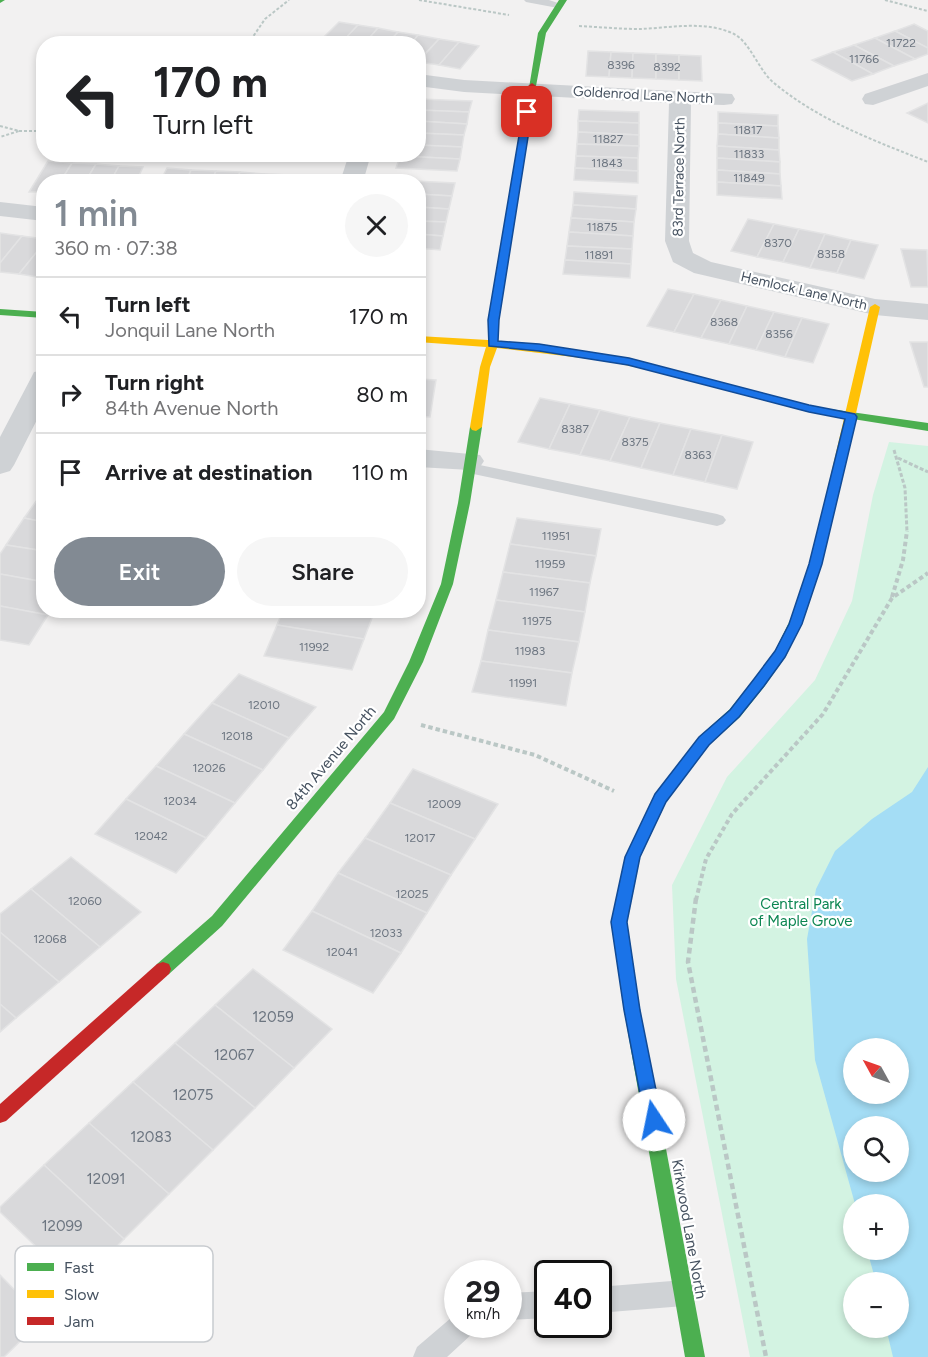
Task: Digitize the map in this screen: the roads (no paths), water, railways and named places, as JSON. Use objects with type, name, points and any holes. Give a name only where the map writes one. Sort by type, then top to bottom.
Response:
[{"type":"street","name":"84th Avenue North","points":[[0,1115],[217,921],[389,715],[416,662],[447,584],[470,465],[485,367],[493,343],[493,320],[531,89],[542,33],[561,2]]},
{"type":"street","points":[[873,99],[928,79]]},
{"type":"street","name":"Goldenrod Lane North","points":[[426,81],[464,86],[724,99]]},
{"type":"street","name":"83rd Terrace North","points":[[680,97],[677,242],[682,257]]},
{"type":"street","points":[[0,209],[36,213]]},
{"type":"street","name":"Hemlock Lane North","points":[[682,257],[703,268],[875,307],[928,312]]},
{"type":"street","name":"Kirkwood Lane North","points":[[695,1357],[632,1010],[619,922],[633,857],[660,798],[704,741],[735,713],[781,654],[796,624],[816,564],[875,307]]},
{"type":"street","points":[[0,312],[36,314]]},
{"type":"street","points":[[426,339],[539,348],[629,362],[809,409],[928,427]]},
{"type":"street","points":[[0,465],[20,431],[36,396]]},
{"type":"street","points":[[426,459],[470,465]]},
{"type":"lane","points":[[530,0],[561,2]]},
{"type":"lane","points":[[470,465],[717,520]]},
{"type":"lane","points":[[612,1299],[684,1293]]},
{"type":"lane","points":[[427,1357],[447,1338]]},
{"type":"water","points":[[928,767],[928,1357],[893,1357],[888,1338],[909,1338],[909,1272],[873,1272],[870,1260],[909,1260],[909,1194],[852,1194],[849,1182],[909,1182],[909,1116],[843,1116],[843,1161],[815,1060],[807,939],[816,889],[835,851],[872,819],[912,792]]},
{"type":"park label","name":"Central Park of Maple Grove","points":[[801,912]]}]
